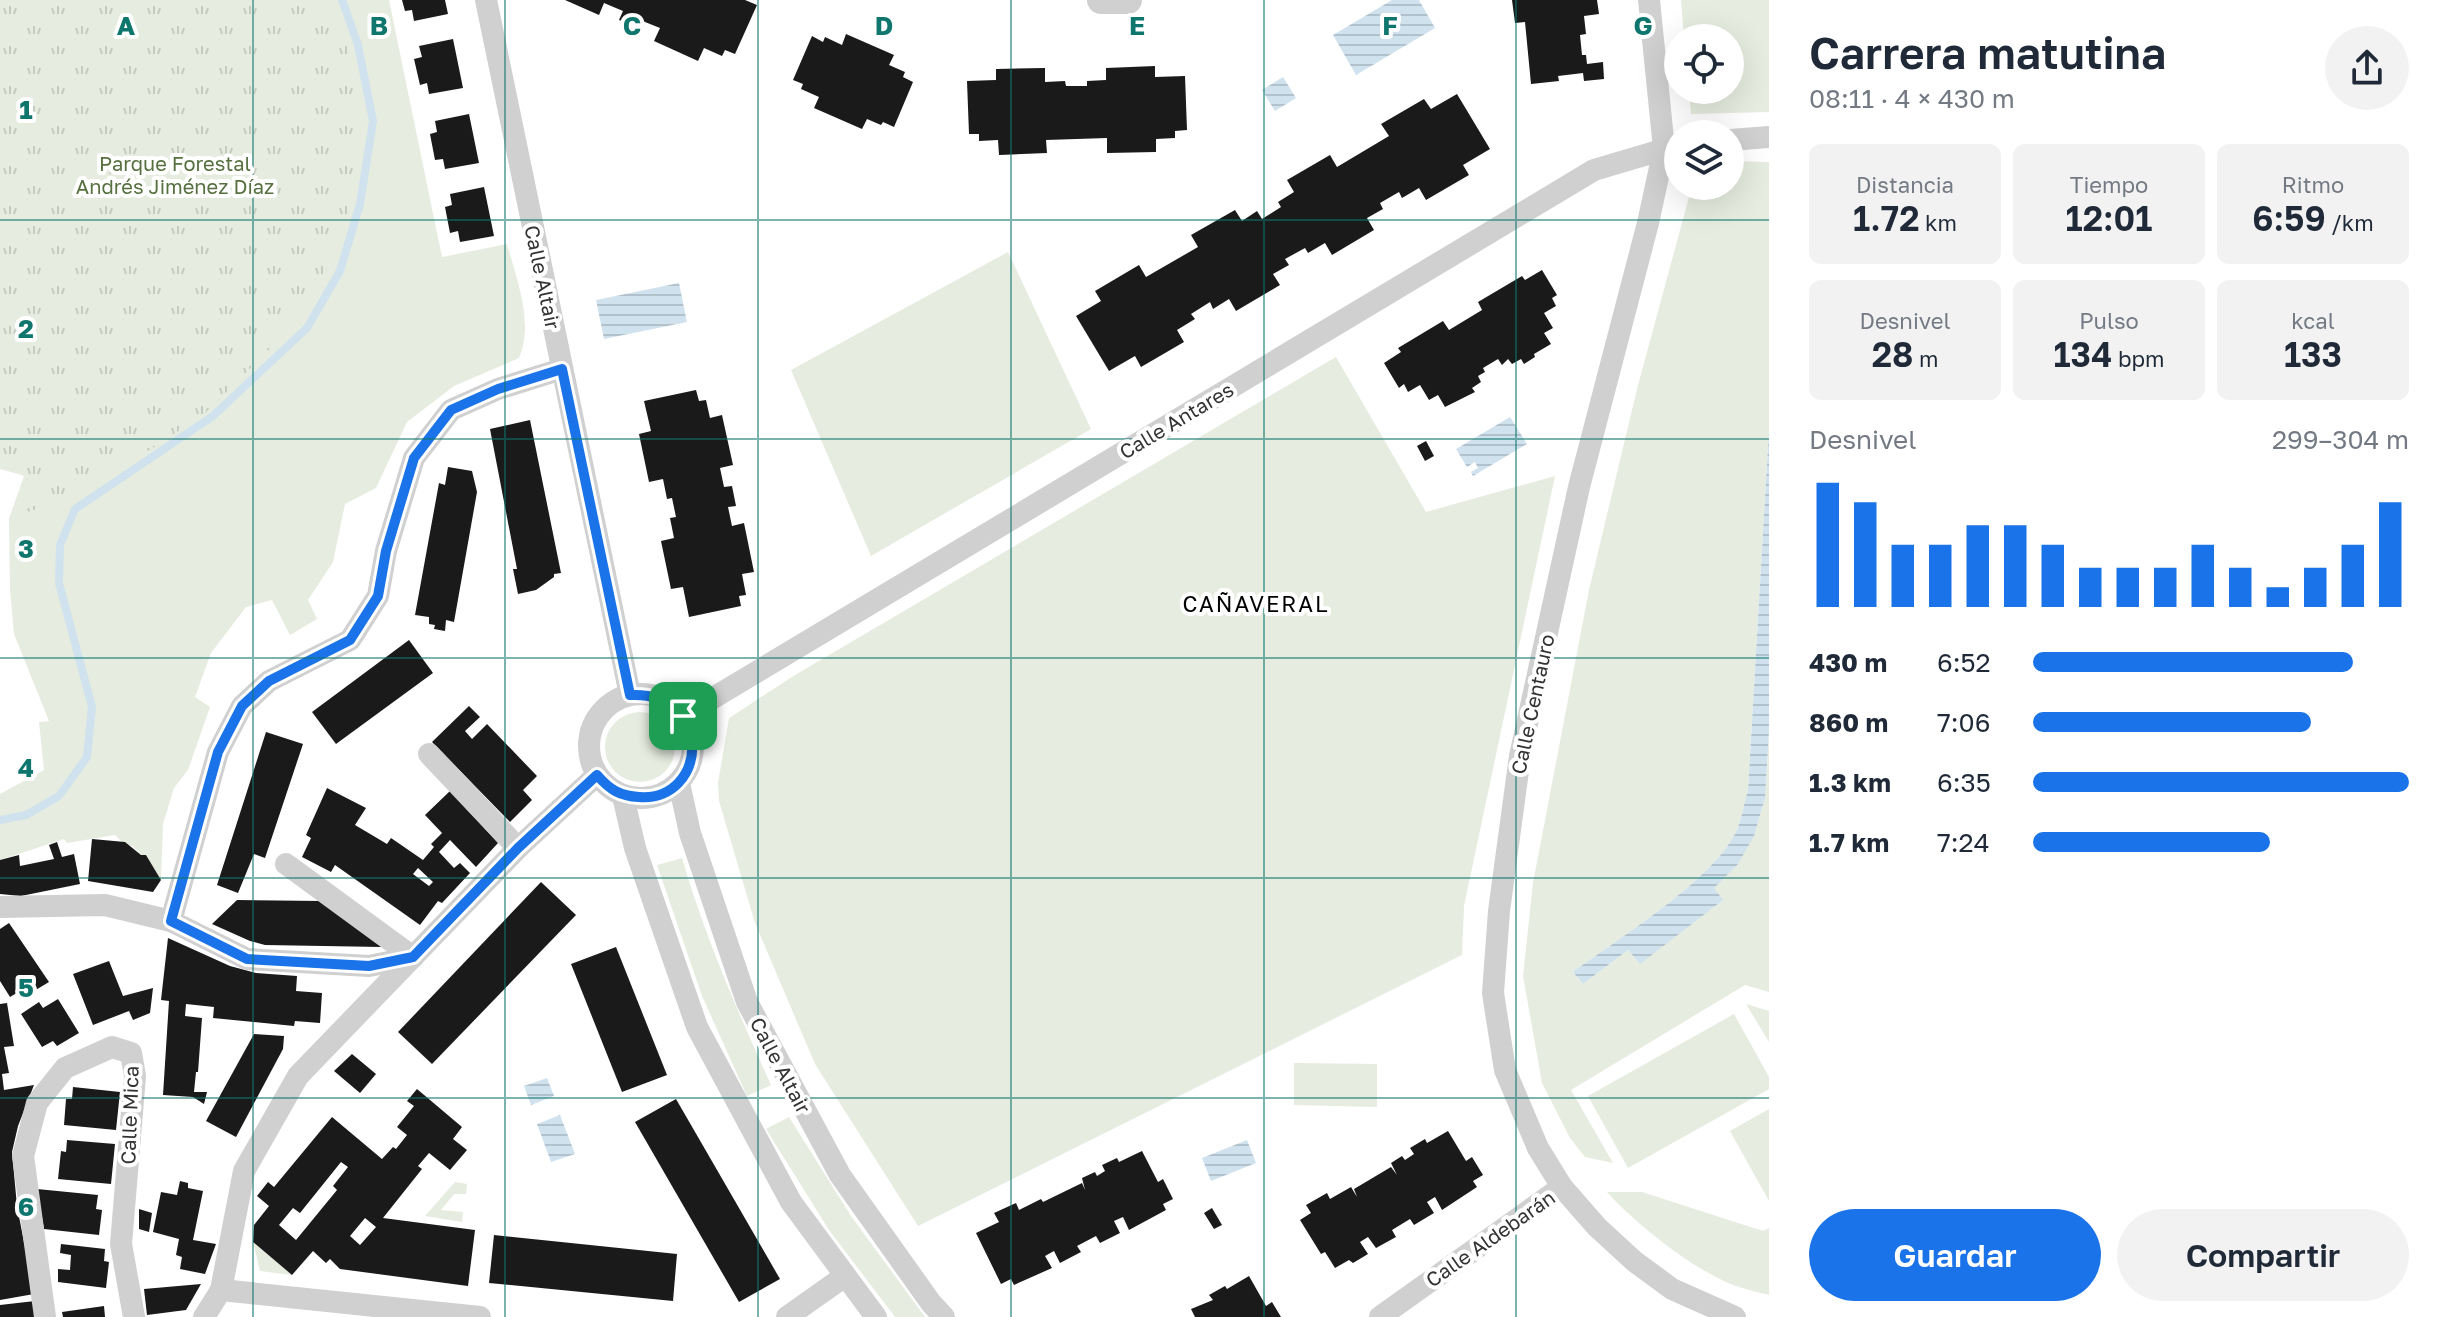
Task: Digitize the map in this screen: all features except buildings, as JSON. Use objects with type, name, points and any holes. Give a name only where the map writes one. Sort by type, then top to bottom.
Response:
[{"type":"street","name":"Calle Altair","points":[[486,0],[630,695]]},
{"type":"street","points":[[1101,0],[1128,0]]},
{"type":"street","name":"Calle Centauro","points":[[1649,0],[1667,120]]},
{"type":"street","points":[[1744,139],[1769,137]]},
{"type":"street","name":"Calle Antares","points":[[683,716],[1594,170],[1664,149]]},
{"type":"street","name":"Calle Centauro","points":[[1664,170],[1579,487],[1523,741],[1499,911],[1493,993],[1505,1070],[1538,1148],[1562,1187],[1597,1227],[1634,1261],[1672,1289],[1735,1317]]},
{"type":"street","points":[[171,921],[218,752],[242,706],[269,681],[350,640],[378,596],[386,551],[414,458],[451,410],[498,389],[562,369]]},
{"type":"street","points":[[646,694],[673,705],[683,716],[693,738],[691,762],[679,783],[653,798],[623,796],[608,788],[597,775],[589,755],[589,735],[598,715],[613,702],[630,695],[646,694]]},
{"type":"street","points":[[429,754],[518,848]]},
{"type":"street","points":[[204,1317],[221,1290],[244,1171],[298,1076],[518,848],[597,775]]},
{"type":"street","name":"Calle Altair","points":[[679,783],[690,833],[747,1002],[840,1175],[944,1317]]},
{"type":"street","points":[[623,796],[635,848],[697,1027],[791,1202],[876,1317]]},
{"type":"street","points":[[286,864],[413,957]]},
{"type":"street","points":[[0,907],[105,905],[171,921],[247,959],[369,966],[413,957]]},
{"type":"street","name":"Calle Mica","points":[[45,1317],[23,1156],[37,1103],[65,1068],[112,1047],[131,1053],[135,1076],[121,1244],[134,1317]]},
{"type":"street","name":"Calle Aldebarán","points":[[1380,1317],[1562,1187]]},
{"type":"street","points":[[787,1317],[845,1276]]},
{"type":"street","points":[[221,1290],[480,1317]]},
{"type":"green space","name":"Parque Forestal Andrés Jiménez Díaz","points":[[0,0],[332,0],[348,51],[357,99],[359,144],[346,219],[334,253],[314,298],[278,341],[203,415],[110,476],[71,496],[9,519],[25,476],[0,469]]},
{"type":"green space","points":[[229,0],[389,0],[442,257],[507,244],[522,302],[523,345],[519,358],[454,386],[407,422],[376,488],[345,504],[333,562],[308,600],[317,619],[290,635],[272,600],[246,607],[211,653],[195,697],[210,707],[188,770],[174,788],[163,824],[161,880],[146,855],[141,855],[133,846],[125,845],[115,835],[67,843],[64,839],[0,860],[0,794],[44,770],[39,722],[49,721],[14,634],[9,519],[22,475]]},
{"type":"green space","points":[[1681,0],[1769,0],[1769,112],[1691,114],[1690,104],[1744,104],[1744,24],[1683,24]]},
{"type":"green space","points":[[1744,161],[1769,162],[1769,429],[1748,790],[1736,832],[1707,869],[1663,908],[1573,972],[1583,984],[1628,950],[1639,963],[1722,901],[1713,888],[1744,851],[1760,817],[1769,732],[1769,992],[1745,985],[1571,1090],[1613,1163],[1585,1157],[1570,1138],[1542,1083],[1523,976],[1533,883],[1589,590],[1638,385],[1688,200],[1744,200]]},
{"type":"green space","points":[[1008,252],[1091,429],[871,556],[791,370]]},
{"type":"green space","points":[[1336,357],[1426,512],[1555,476],[1464,906],[1462,955],[918,1226],[815,1064],[755,923],[719,801],[718,783],[729,718],[795,675]]},
{"type":"green space","points":[[640,712],[665,722],[675,747],[665,772],[640,782],[615,772],[605,747],[615,722]]},
{"type":"green space","points":[[682,858],[711,945],[771,1085],[747,1096],[702,996],[657,865]]},
{"type":"green space","points":[[1746,1004],[1769,1011],[1769,1042]]},
{"type":"green space","points":[[1734,1014],[1769,1077],[1769,1089],[1628,1168],[1588,1096]]},
{"type":"green space","points":[[1294,1063],[1377,1064],[1377,1107],[1294,1105]]},
{"type":"green space","points":[[1769,1109],[1769,1201],[1730,1131]]},
{"type":"green space","points":[[789,1117],[851,1216],[925,1317],[895,1317],[829,1230],[766,1129]]},
{"type":"green space","points":[[455,1182],[467,1184],[466,1194],[454,1194],[441,1210],[463,1212],[462,1222],[425,1216]]},
{"type":"green space","points":[[1607,1192],[1642,1192],[1763,1231],[1769,1228],[1769,1295],[1733,1285],[1700,1268],[1633,1218]]},
{"type":"green space","points":[[253,1242],[292,1275],[260,1271]]},
{"type":"water","points":[[1392,0],[1419,0],[1435,28],[1356,75],[1333,35]]},
{"type":"water","points":[[1283,77],[1296,98],[1275,111],[1262,90]]},
{"type":"water","points":[[679,283],[687,322],[604,339],[596,300]]},
{"type":"water","points":[[1510,417],[1527,444],[1473,476],[1471,472],[1478,468],[1475,462],[1467,467],[1456,449]]},
{"type":"water","points":[[1769,429],[1769,732],[1765,798],[1754,836],[1738,864],[1714,888],[1723,900],[1640,964],[1628,950],[1583,984],[1573,972],[1686,889],[1724,850],[1740,822],[1748,790]]},
{"type":"water","points":[[547,1078],[554,1096],[531,1105],[524,1086]]},
{"type":"water","points":[[560,1115],[575,1154],[551,1162],[537,1124]]},
{"type":"water","points":[[1247,1140],[1256,1163],[1211,1181],[1202,1158]]},
{"type":"waterway","points":[[0,820],[26,815],[59,796],[87,757],[92,707],[59,583],[60,545],[75,509],[213,416],[307,328],[340,271],[360,204],[373,121],[358,45],[342,0]]},
{"type":"district","name":"CAÑAVERAL","points":[[1256,603]]},
{"type":"route","points":[[562,369],[630,695],[646,694],[660,698],[673,705],[683,716],[693,738],[691,762],[679,783],[653,798],[623,796],[608,788],[597,775],[518,848],[413,957],[369,966],[247,959],[171,921],[218,752],[242,706],[269,681],[350,640],[378,596],[386,551],[414,458],[451,410],[498,389],[562,369]]}]
